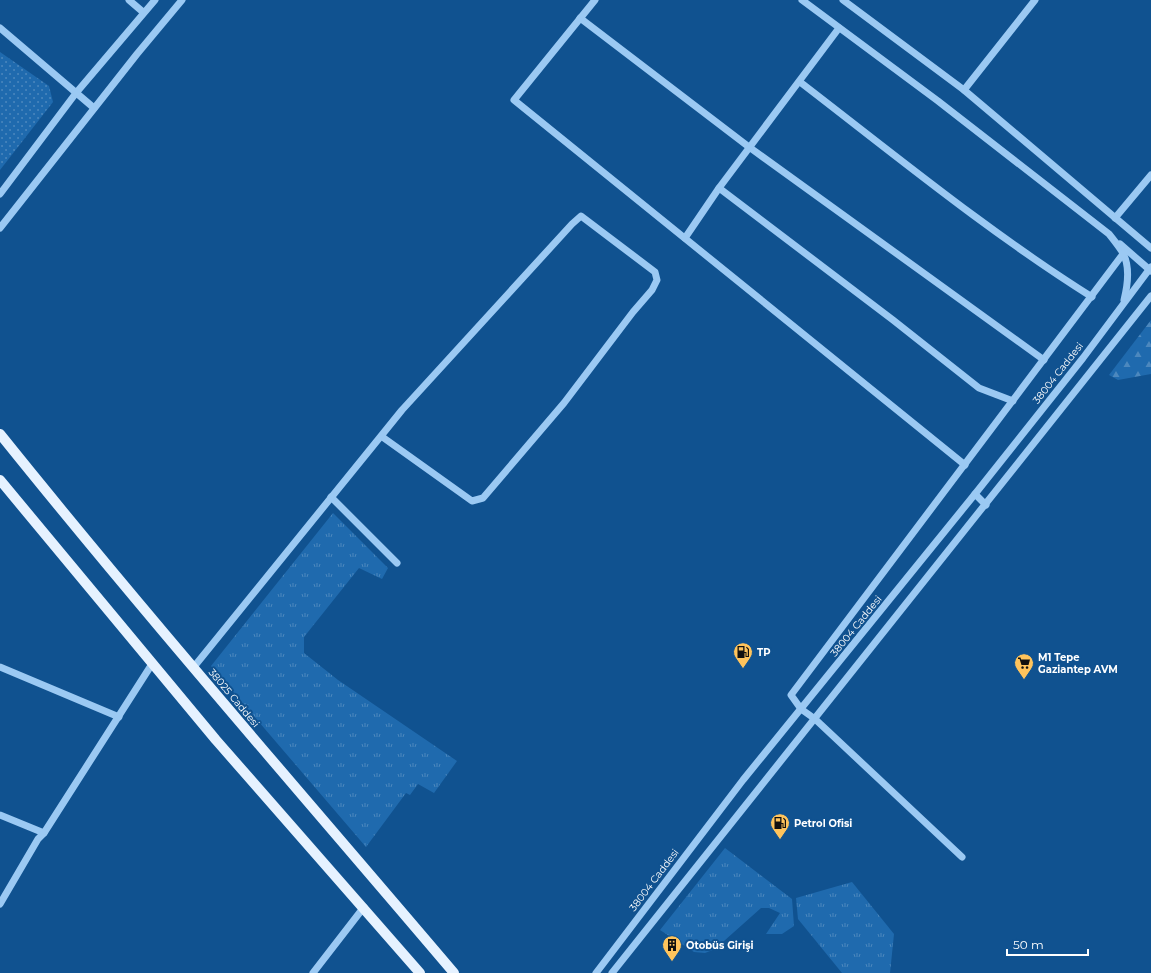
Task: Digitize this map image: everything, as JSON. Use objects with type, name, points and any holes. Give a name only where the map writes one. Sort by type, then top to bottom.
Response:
[{"type":"main road","name":"38025 Caddesi","points":[[0,434],[89,544],[193,668],[454,973]]},
{"type":"main road","points":[[0,480],[216,740],[364,907],[420,973]]},
{"type":"street","points":[[129,0],[143,12]]},
{"type":"street","points":[[0,194],[76,93],[143,12],[155,0]]},
{"type":"street","points":[[0,228],[94,108],[182,0]]},
{"type":"street","points":[[595,0],[514,100],[965,465]]},
{"type":"street","points":[[802,0],[938,101],[1109,234],[1150,269]]},
{"type":"street","points":[[843,0],[964,90],[1151,248]]},
{"type":"street","points":[[964,90],[1035,0]]},
{"type":"street","points":[[580,18],[750,147],[1044,360]]},
{"type":"street","points":[[0,28],[94,108]]},
{"type":"street","points":[[685,238],[719,188],[839,28]]},
{"type":"street","points":[[800,82],[965,208],[1064,279],[1092,297]]},
{"type":"street","points":[[1115,218],[1151,175]]},
{"type":"street","points":[[719,188],[894,320],[979,388],[1013,401]]},
{"type":"street","points":[[193,668],[402,410],[581,216],[655,272],[657,280],[652,290],[633,312],[564,403],[482,498],[472,501],[381,436]]},
{"type":"street","points":[[1109,234],[1123,254],[1127,269],[1128,283],[1124,304]]},
{"type":"street","points":[[962,858],[815,720],[801,709],[791,695],[1123,254]]},
{"type":"street","name":"38004 Caddesi","points":[[596,973],[738,786],[975,494],[1150,269]]},
{"type":"street","points":[[612,973],[815,720],[1151,296]]},
{"type":"street","points":[[975,494],[986,505]]},
{"type":"street","points":[[331,498],[397,563]]},
{"type":"street","points":[[0,904],[38,839],[44,833],[152,664]]},
{"type":"street","points":[[0,667],[119,717]]},
{"type":"street","points":[[0,815],[44,833]]},
{"type":"street","points":[[313,973],[364,907]]},
{"type":"green space","points":[[0,52],[49,86],[53,102],[0,170]]},
{"type":"green space","points":[[1151,320],[1151,374],[1118,380],[1109,375]]},
{"type":"green space","points":[[333,513],[388,568],[382,579],[359,568],[304,637],[304,653],[338,680],[457,761],[434,793],[418,784],[410,795],[406,793],[366,847],[211,666]]},
{"type":"green space","points":[[725,848],[792,899],[794,926],[782,934],[766,934],[780,913],[769,908],[761,908],[715,949],[705,953],[694,952],[660,930]]},
{"type":"green space","points":[[852,882],[894,934],[890,973],[842,973],[798,919],[796,898]]},
{"type":"place","name":"TP","points":[[743,669]]},
{"type":"place","name":"M1 Tepe Gaziantep AVM","points":[[1024,680]]},
{"type":"place","name":"Petrol Ofisi","points":[[780,840]]},
{"type":"place","name":"Otobüs Girişi","points":[[672,962]]}]
